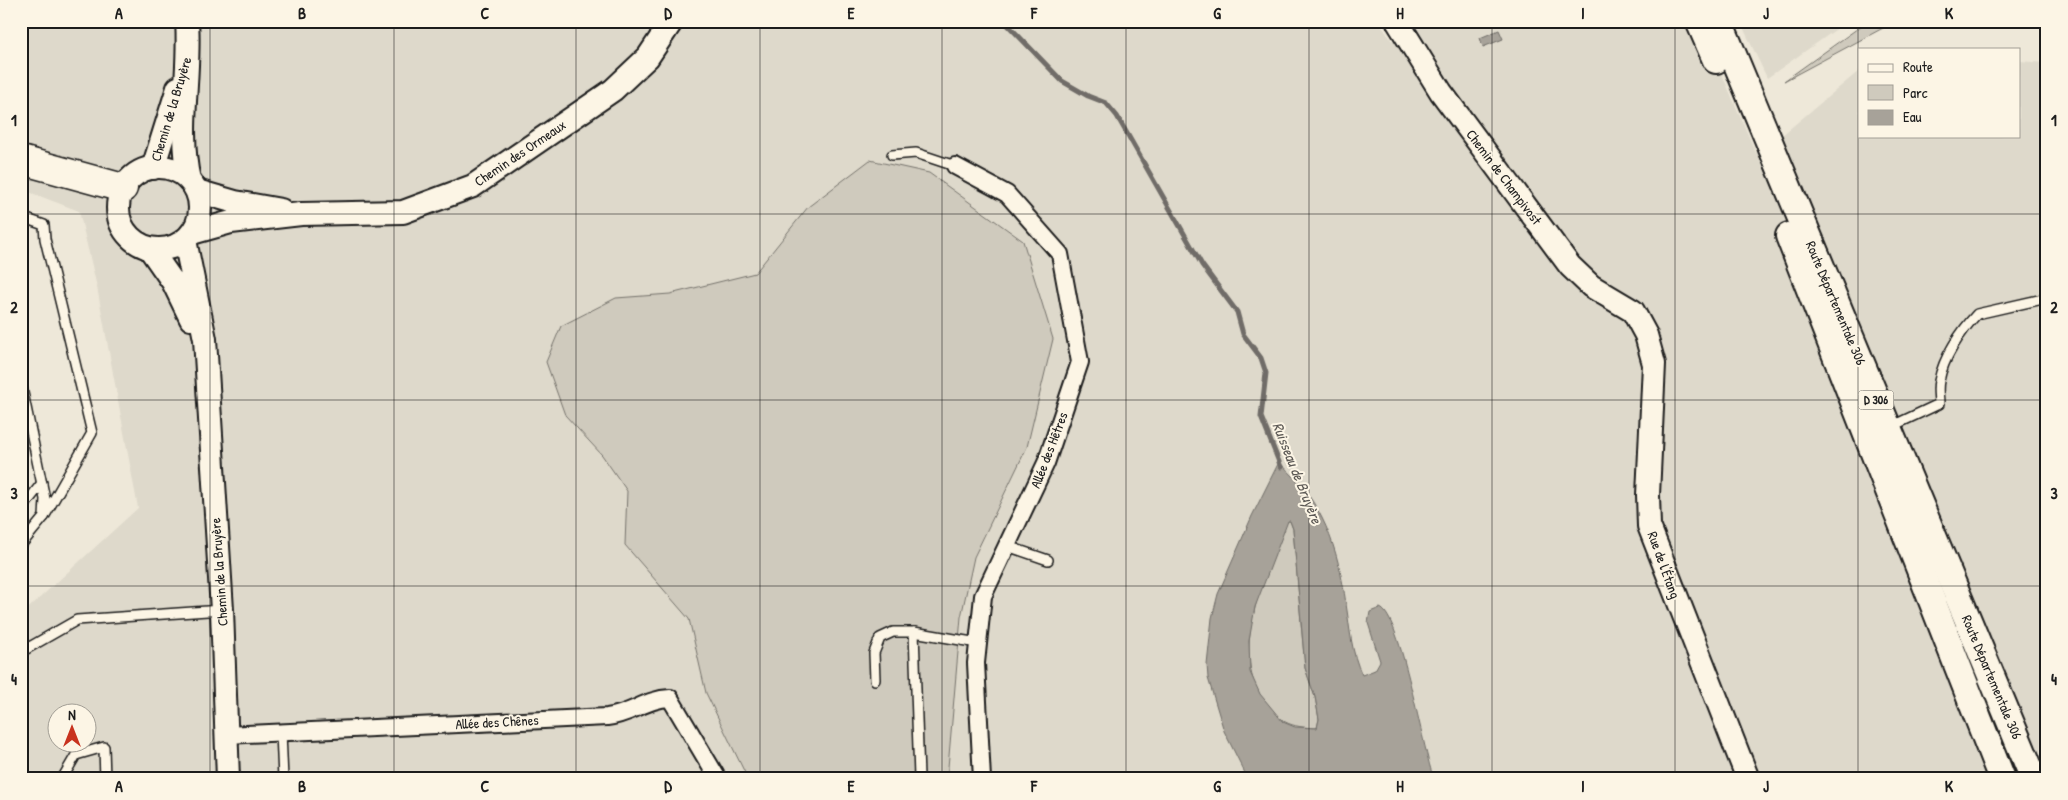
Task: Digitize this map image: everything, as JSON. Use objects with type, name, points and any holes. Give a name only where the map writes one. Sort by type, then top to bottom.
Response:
[{"type":"highway","points":[[21,160],[102,184],[124,188]]},
{"type":"main road","name":"Route Départementale 306","points":[[1699,21],[1785,226],[2002,779]]},
{"type":"main road","name":"Route Départementale 306","points":[[1719,21],[2034,779]]},
{"type":"street","name":"Chemin de la Bruyère","points":[[187,21],[189,51],[184,139],[185,159],[200,213],[189,237],[205,339],[207,365],[222,610],[228,779]]},
{"type":"street","name":"Chemin des Ormeaux","points":[[189,237],[231,222],[301,214],[403,212],[473,186],[614,90],[648,57],[672,21]]},
{"type":"street","name":"Chemin de Champivost","points":[[1397,21],[1441,92],[1570,266],[1591,286],[1633,311]]},
{"type":"street","name":"Chemin de la Bruyère","points":[[153,168],[189,51]]},
{"type":"street","name":"Allée des Hêtres","points":[[955,166],[1007,194],[1060,254],[1080,362],[1046,463],[983,596],[976,662],[982,779]]},
{"type":"street","name":"Chemin de la Bruyère","points":[[193,185],[179,172],[166,168],[153,168],[142,171],[131,178],[124,188],[119,200],[118,213],[121,225],[133,240],[150,249],[164,267],[186,307],[202,345],[207,365]]},
{"type":"street","name":"Chemin des Ormeaux","points":[[193,185],[235,202],[301,214]]},
{"type":"street","points":[[150,249],[169,248],[189,237]]},
{"type":"street","name":"Rue de l'Étang","points":[[1633,311],[1646,336],[1654,364],[1648,495],[1649,526],[1748,779]]},
{"type":"street","name":"Allée des Chênes","points":[[226,736],[607,717],[623,715],[656,698],[670,698],[718,779]]},
{"type":"lane","points":[[892,155],[916,153],[955,166]]},
{"type":"lane","points":[[21,217],[44,225],[92,433],[44,517],[21,545]]},
{"type":"lane","points":[[1888,428],[1939,404],[1938,384],[1942,366],[1969,322],[1977,314],[2047,298]]},
{"type":"lane","points":[[21,383],[45,499],[44,517]]},
{"type":"lane","points":[[21,510],[42,483]]},
{"type":"lane","points":[[1008,546],[1048,560]]},
{"type":"lane","points":[[21,652],[77,620],[222,610]]},
{"type":"lane","points":[[875,680],[874,653],[880,638],[893,632],[914,632],[978,643]]},
{"type":"lane","points":[[914,632],[919,777],[915,779]]},
{"type":"lane","points":[[281,732],[283,779]]},
{"type":"lane","points":[[62,779],[76,755],[104,747],[105,779]]},
{"type":"shaded area","points":[[21,21],[1379,21],[1392,41],[1423,21],[1699,21],[1756,153],[1775,141],[1858,72],[1858,138],[2020,138],[2020,61],[2047,63],[2047,779],[21,779],[21,615],[138,508],[97,287],[79,211],[21,189]]},
{"type":"shaded area","points":[[1740,21],[1848,21],[1767,78]]},
{"type":"green space","points":[[1868,21],[1896,21],[1784,81]]},
{"type":"green space","points":[[870,160],[929,173],[1023,241],[1053,339],[1027,447],[974,557],[961,617],[947,779],[748,779],[706,693],[689,619],[625,545],[627,491],[602,455],[565,415],[546,362],[561,326],[616,298],[670,294],[755,273],[808,207]]},
{"type":"green space","points":[[1287,521],[1290,521],[1293,529],[1305,668],[1315,697],[1319,719],[1317,728],[1292,725],[1275,714],[1263,700],[1253,680],[1249,658],[1254,610],[1261,586]]},
{"type":"water","points":[[1499,30],[1503,39],[1483,47],[1480,38]]},
{"type":"water","points":[[1279,462],[1307,493],[1326,527],[1343,583],[1353,649],[1362,675],[1375,670],[1380,661],[1368,623],[1370,612],[1380,608],[1388,616],[1396,634],[1411,686],[1434,779],[1248,779],[1224,731],[1208,678],[1207,665],[1212,618],[1218,594],[1252,516]],"holes":[[[1288,521],[1290,521],[1293,529],[1305,668],[1315,697],[1319,719],[1317,728],[1295,727],[1283,722],[1260,694],[1250,672],[1249,641],[1255,607]]]},
{"type":"waterway","name":"Ruisseau de Bruyère","points":[[1004,21],[1062,81],[1088,96],[1106,103],[1117,116],[1202,265],[1237,312],[1243,334],[1261,358],[1266,373],[1261,417],[1281,467]]}]
